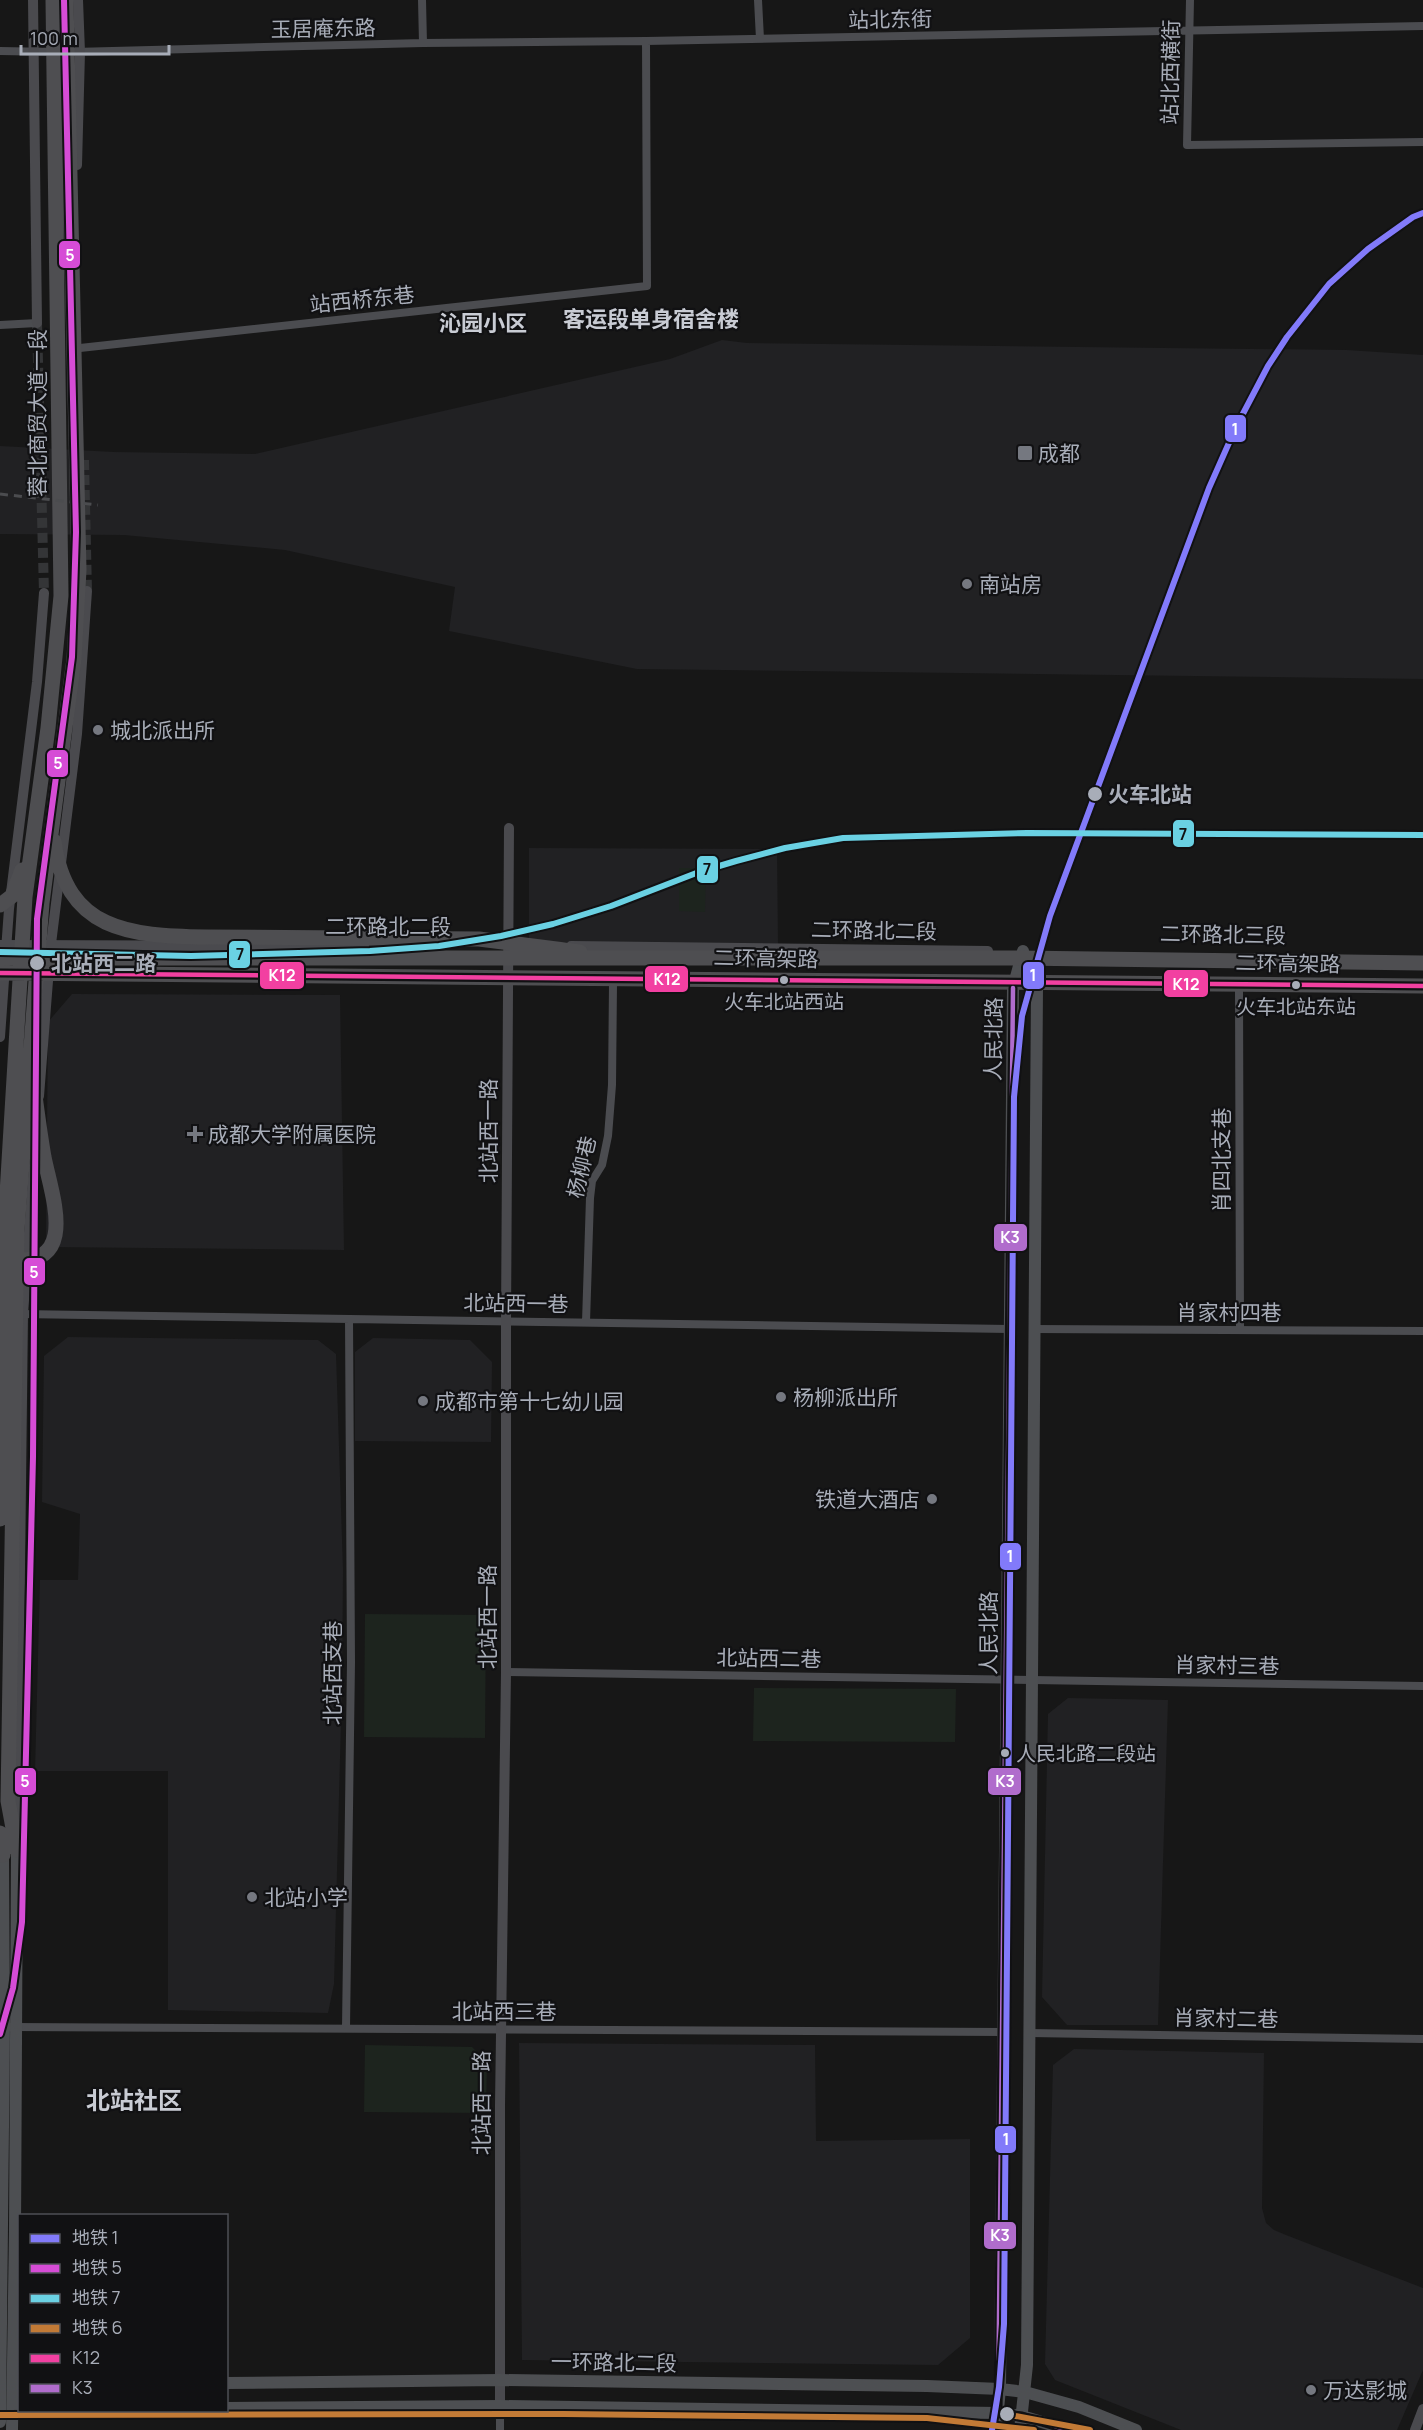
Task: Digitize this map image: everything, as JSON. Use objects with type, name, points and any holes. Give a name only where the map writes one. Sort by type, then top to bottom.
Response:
[{"type":"highway","name":"蓉北商贸大道一段","points":[[33,824],[48,728],[61,596],[53,0]]},
{"type":"highway","name":"蓉北商贸大道一段","points":[[52,823],[74,660],[78,570],[73,52],[66,0]]},
{"type":"highway","points":[[52,823],[56,853],[63,876],[79,902],[98,920],[128,932],[195,937],[479,939],[640,959]]},
{"type":"highway","points":[[5,1852],[8,1801],[17,1230],[42,903],[52,823]]},
{"type":"highway","points":[[0,905],[12,896],[21,873],[33,824]]},
{"type":"highway","points":[[0,1519],[5,1227],[25,897],[33,824]]},
{"type":"highway","name":"二环高架路","points":[[2,950],[640,959],[1017,958],[1423,963]]},
{"type":"highway","name":"二环高架路","points":[[2,978],[1423,986]]},
{"type":"highway","points":[[0,1256],[25,1262],[46,1253],[56,1238],[58,1219],[43,1149],[30,1059]]},
{"type":"highway","points":[[0,1833],[5,1852]]},
{"type":"main road","name":"蓉北商贸大道一段","points":[[33,0],[37,323]]},
{"type":"main road","name":"蓉北商贸大道一段","points":[[78,0],[73,52],[80,348]]},
{"type":"main road","points":[[12,2430],[8,2409],[11,2385],[11,2027],[5,1852],[23,1314],[47,980],[77,735],[87,591]]},
{"type":"main road","points":[[0,1037],[2,950],[37,682],[44,593]]},
{"type":"main road","name":"北站西一路","points":[[500,2406],[500,2028],[506,1672],[509,828]]},
{"type":"main road","name":"二环路北二段","points":[[2,950],[51,946],[508,945],[1023,951]]},
{"type":"main road","name":"二环路北三段","points":[[1023,951],[1423,956]]},
{"type":"main road","name":"人民北路","points":[[1020,2430],[1025,2392],[1037,988],[1023,951]]},
{"type":"main road","name":"人民北路","points":[[996,2430],[1000,2389],[1013,988],[1023,951]]},
{"type":"main road","points":[[2,978],[1423,993]]},
{"type":"main road","name":"一环路北二段","points":[[228,2383],[500,2380],[1000,2389],[1025,2392],[1079,2407],[1136,2430]]},
{"type":"main road","points":[[228,2408],[500,2406],[998,2413],[1022,2416],[1068,2430]]},
{"type":"main road","points":[[0,2422],[8,2409]]},
{"type":"main road","points":[[1415,2430],[1423,2409]]},
{"type":"street","points":[[422,0],[423,43]]},
{"type":"street","points":[[758,0],[760,39]]},
{"type":"street","name":"站北西横街","points":[[1190,0],[1187,145],[1423,142]]},
{"type":"street","name":"站北东街","points":[[646,41],[1423,26]]},
{"type":"street","name":"玉居庵东路","points":[[0,51],[73,52],[423,43],[646,41]]},
{"type":"street","name":"站西桥东巷","points":[[80,348],[647,286],[646,41]]},
{"type":"street","points":[[0,325],[37,323]]},
{"type":"street","name":"杨柳巷","points":[[586,1322],[590,1198],[592,1181],[602,1165],[604,1155],[612,1085],[613,984]]},
{"type":"street","name":"肖四北支巷","points":[[1239,990],[1240,1330]]},
{"type":"street","name":"北站西一巷","points":[[0,1314],[1009,1329]]},
{"type":"street","name":"北站西支巷","points":[[346,2028],[351,1662],[349,1319]]},
{"type":"street","name":"肖家村四巷","points":[[1034,1329],[1423,1331]]},
{"type":"street","name":"北站西二巷","points":[[506,1672],[1031,1680]]},
{"type":"street","name":"肖家村三巷","points":[[1031,1680],[1423,1686]]},
{"type":"street","name":"北站西三巷","points":[[11,2027],[1003,2032]]},
{"type":"street","name":"肖家村二巷","points":[[1029,2033],[1423,2039]]},
{"type":"street","points":[[500,2406],[500,2430]]},
{"type":"shaded area","points":[[722,340],[747,343],[1347,350],[1423,355],[1423,679],[637,669],[449,631],[455,587],[285,550],[124,535],[0,534],[0,446],[114,452],[255,454],[670,359]]},
{"type":"shaded area","points":[[529,848],[777,849],[778,944],[529,942]]},
{"type":"shaded area","points":[[679,868],[706,868],[705,912],[679,911]]},
{"type":"shaded area","name":"成都大学附属医院","points":[[72,994],[340,995],[344,1250],[46,1247],[48,1022]]},
{"type":"shaded area","points":[[68,1337],[318,1340],[336,1354],[343,1570],[342,1683],[334,1984],[328,2013],[168,2010],[168,1771],[35,1771],[40,1580],[78,1580],[80,1514],[42,1502],[44,1356]]},
{"type":"shaded area","name":"成都市第十七幼儿园","points":[[373,1338],[470,1340],[492,1362],[491,1442],[355,1441],[355,1352]]},
{"type":"shaded area","points":[[365,1614],[486,1615],[485,1738],[364,1737]]},
{"type":"shaded area","points":[[754,1688],[956,1689],[955,1742],[753,1741]]},
{"type":"shaded area","points":[[1068,1698],[1168,1700],[1158,2025],[1067,2025],[1042,1997],[1048,1714]]},
{"type":"shaded area","points":[[519,2043],[815,2045],[816,2141],[970,2139],[970,2338],[938,2365],[522,2360]]},
{"type":"shaded area","points":[[365,2045],[472,2047],[487,2062],[486,2113],[364,2112]]},
{"type":"shaded area","points":[[1074,2049],[1264,2053],[1262,2208],[1266,2223],[1274,2230],[1286,2235],[1423,2288],[1423,2370],[1397,2430],[1181,2430],[1055,2380],[1045,2364],[1053,2065]]},
{"type":"tunnel","points":[[37,323],[44,593]]},
{"type":"tunnel","points":[[84,460],[87,591]]},
{"type":"railway","points":[[0,494],[98,505]]},
{"type":"metro line","name":"5","points":[[0,2034],[13,1988],[22,1922],[33,1457],[37,919],[72,657],[76,532],[64,0]]},
{"type":"metro line","name":"1","points":[[992,2430],[999,2387],[1004,2324],[1014,1097],[1022,1016],[1050,916],[1209,488],[1236,427],[1268,366],[1287,337],[1329,284],[1368,249],[1413,217],[1423,213]]},
{"type":"metro line","name":"7","points":[[0,952],[191,956],[370,951],[439,946],[501,936],[553,924],[611,906],[699,872],[736,861],[785,848],[843,838],[1027,833],[1423,835]]},
{"type":"metro line","name":"6","points":[[0,2415],[564,2414],[927,2418],[1034,2430]]},
{"type":"metro line","name":"6","points":[[1005,2414],[1090,2430]]},
{"type":"transit line","name":"K12","points":[[0,973],[1423,986]]},
{"type":"transit line","name":"K3","points":[[1013,988],[998,2413],[1022,2416],[1068,2430]]},
{"type":"place","name":"成都","points":[[1025,453]]},
{"type":"place","name":"南站房","points":[[967,584]]},
{"type":"place","name":"城北派出所","points":[[98,730]]},
{"type":"place","name":"火车北站","points":[[1095,794]]},
{"type":"place","name":"北站西二路","points":[[37,963]]},
{"type":"place","name":"火车北站西站","points":[[784,980]]},
{"type":"place","name":"火车北站东站","points":[[1296,985]]},
{"type":"place","name":"成都大学附属医院","points":[[195,1134]]},
{"type":"place","name":"杨柳派出所","points":[[781,1397]]},
{"type":"place","name":"成都市第十七幼儿园","points":[[423,1401]]},
{"type":"place","name":"铁道大酒店","points":[[932,1499]]},
{"type":"place","name":"人民北路二段站","points":[[1005,1753]]},
{"type":"place","name":"北站小学","points":[[252,1897]]},
{"type":"place","name":"万达影城","points":[[1311,2390]]},
{"type":"district","name":"客运段单身宿舍楼","points":[[651,319]]},
{"type":"district","name":"沁园小区","points":[[483,323]]},
{"type":"district","name":"北站社区","points":[[134,2099]]}]
